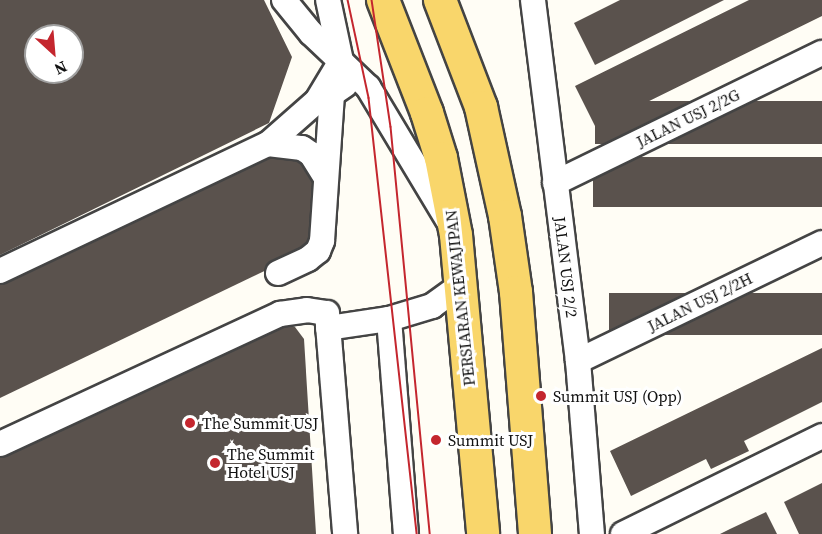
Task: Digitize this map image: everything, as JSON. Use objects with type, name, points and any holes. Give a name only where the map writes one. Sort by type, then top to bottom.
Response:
[{"type":"main road","name":"PERSIARAN KEWAJIPAN","points":[[383,0],[427,113],[456,235],[483,534]]},
{"type":"main road","points":[[440,0],[481,107],[505,216],[516,292],[535,534]]},
{"type":"street","points":[[284,0],[311,33],[341,61],[380,104],[456,235]]},
{"type":"street","points":[[0,271],[268,144],[317,100],[341,61],[328,0]]},
{"type":"street","name":"JALAN USJ 2/2","points":[[535,1],[578,361],[592,534]]},
{"type":"street","name":"JALAN USJ 2/2G","points":[[555,183],[822,53]]},
{"type":"street","points":[[278,273],[318,251],[332,94],[351,84],[380,104]]},
{"type":"street","points":[[268,144],[302,148],[311,154],[326,178]]},
{"type":"street","name":"JALAN USJ 2/2H","points":[[578,361],[822,243]]},
{"type":"street","points":[[328,328],[389,319],[432,306],[461,285]]},
{"type":"street","points":[[0,444],[280,314],[307,310],[327,314],[345,534]]},
{"type":"street","points":[[389,319],[406,534]]},
{"type":"street","points":[[623,534],[822,435]]},
{"type":"building","points":[[0,0],[264,0],[292,57],[269,123],[0,255]]},
{"type":"building","points":[[620,0],[724,0],[595,65],[574,23]]},
{"type":"building","points":[[749,0],[822,0],[822,16],[633,109],[637,116],[599,134],[575,86]]},
{"type":"building","points":[[595,101],[822,101],[822,144],[595,144]]},
{"type":"building","points":[[284,151],[316,173],[308,250],[0,398],[0,281]]},
{"type":"building","points":[[593,157],[822,157],[822,207],[593,207]]},
{"type":"building","points":[[609,293],[822,293],[822,335],[609,335]]},
{"type":"building","name":"The Summit USJ","points":[[282,322],[295,327],[304,339],[316,534],[0,534],[0,458]]},
{"type":"building","points":[[822,348],[822,402],[744,441],[749,451],[711,469],[706,459],[631,496],[610,451]]},
{"type":"building","points":[[822,483],[822,534],[799,534],[784,502]]},
{"type":"building","points":[[766,512],[777,534],[720,534],[730,529]]},
{"type":"tram line","points":[[348,0],[369,98],[417,534]]},
{"type":"tram line","points":[[372,0],[391,127],[430,534]]},
{"type":"place","name":"Summit USJ (Opp)","points":[[541,396]]},
{"type":"place","name":"The Summit USJ","points":[[190,423]]},
{"type":"place","name":"Summit USJ","points":[[436,440]]},
{"type":"place","name":"The Summit Hotel USJ","points":[[215,463]]}]
